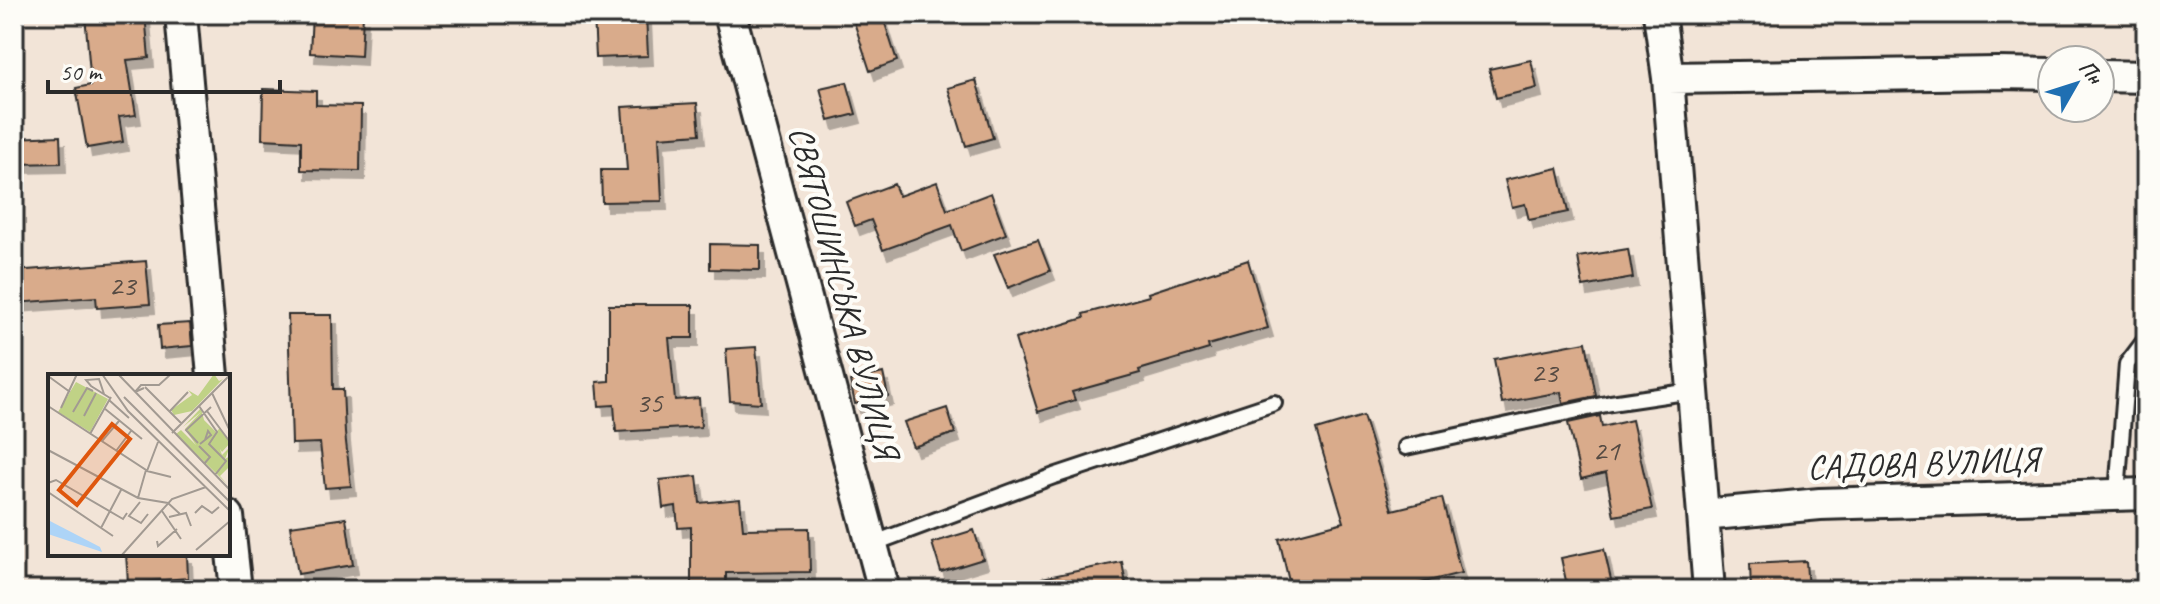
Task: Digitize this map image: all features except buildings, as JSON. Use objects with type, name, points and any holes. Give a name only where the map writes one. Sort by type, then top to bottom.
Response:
[{"type":"street","points":[[181,14],[213,374]]},
{"type":"street","name":"СВЯТОШИНСЬКА ВУЛИЦЯ","points":[[730,14],[884,590]]},
{"type":"street","points":[[1659,14],[1668,78],[1709,590]]},
{"type":"street","points":[[1668,78],[2036,74]]},
{"type":"street","points":[[2116,76],[2146,77]]},
{"type":"street","name":"САДОВА ВУЛИЦЯ","points":[[1703,515],[1820,504],[2132,494]]},
{"type":"street","points":[[230,534],[236,590]]},
{"type":"lane","points":[[2132,494],[2127,364],[2146,339]]},
{"type":"lane","points":[[1406,447],[1611,403],[1692,391]]},
{"type":"lane","points":[[872,544],[1054,476],[1274,403]]}]
